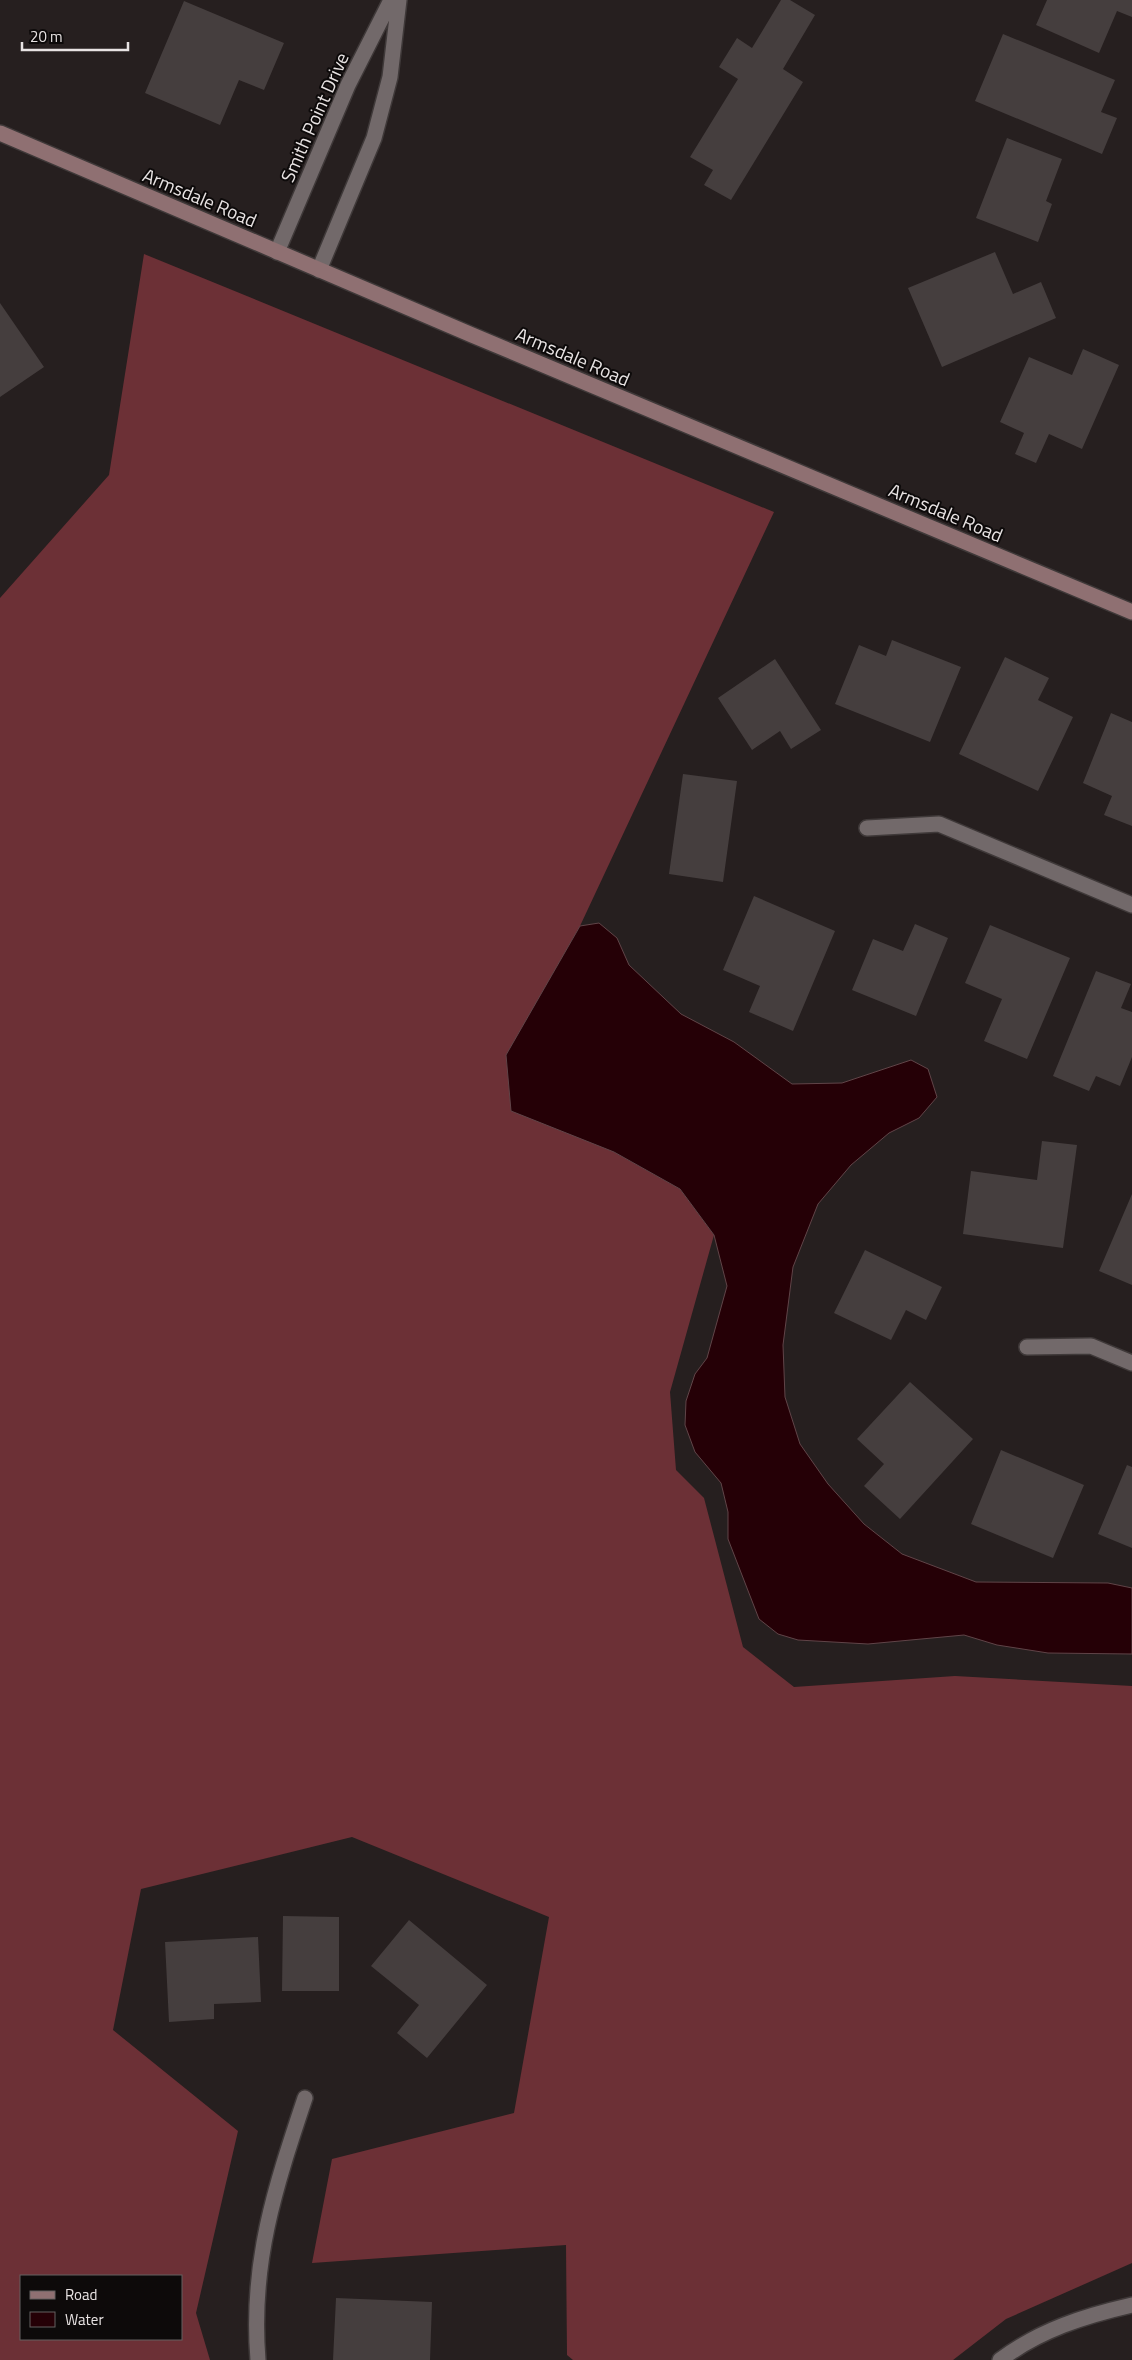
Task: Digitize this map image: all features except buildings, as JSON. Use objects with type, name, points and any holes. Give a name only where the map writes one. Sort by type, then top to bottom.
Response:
[{"type":"street","name":"Smith Point Drive","points":[[277,252],[348,85],[391,0]]},
{"type":"street","points":[[319,270],[374,138],[390,77],[399,0]]},
{"type":"street","name":"Armsdale Road","points":[[0,133],[319,270],[1132,612]]},
{"type":"street","points":[[867,828],[939,824],[1132,905]]},
{"type":"street","points":[[1027,1346],[1091,1346],[1132,1363]]},
{"type":"street","points":[[258,2360],[257,2287],[264,2235],[277,2180],[305,2098]]},
{"type":"street","points":[[1000,2360],[1052,2328],[1097,2313],[1132,2305]]},
{"type":"shaded area","points":[[144,254],[774,512],[580,926],[507,1055],[614,1152],[680,1189],[714,1235],[670,1392],[676,1470],[704,1498],[743,1647],[794,1687],[955,1676],[1132,1686],[1132,2263],[1006,2319],[953,2360],[573,2360],[567,2355],[566,2245],[312,2263],[332,2159],[514,2113],[549,1917],[352,1837],[141,1889],[113,2030],[238,2131],[196,2313],[210,2360],[0,2360],[0,598],[109,475]]},
{"type":"water","points":[[599,923],[617,938],[629,965],[681,1014],[734,1042],[792,1084],[842,1083],[911,1060],[928,1069],[937,1097],[919,1118],[889,1133],[851,1165],[818,1204],[793,1267],[783,1345],[785,1397],[800,1444],[828,1484],[864,1524],[902,1554],[976,1582],[1108,1583],[1132,1588],[1132,1654],[1048,1653],[997,1645],[964,1635],[868,1644],[798,1640],[778,1634],[759,1619],[728,1539],[728,1512],[721,1483],[695,1452],[685,1425],[686,1401],[695,1374],[707,1358],[727,1286],[714,1235],[680,1189],[614,1152],[511,1111],[506,1055],[580,926]]}]
